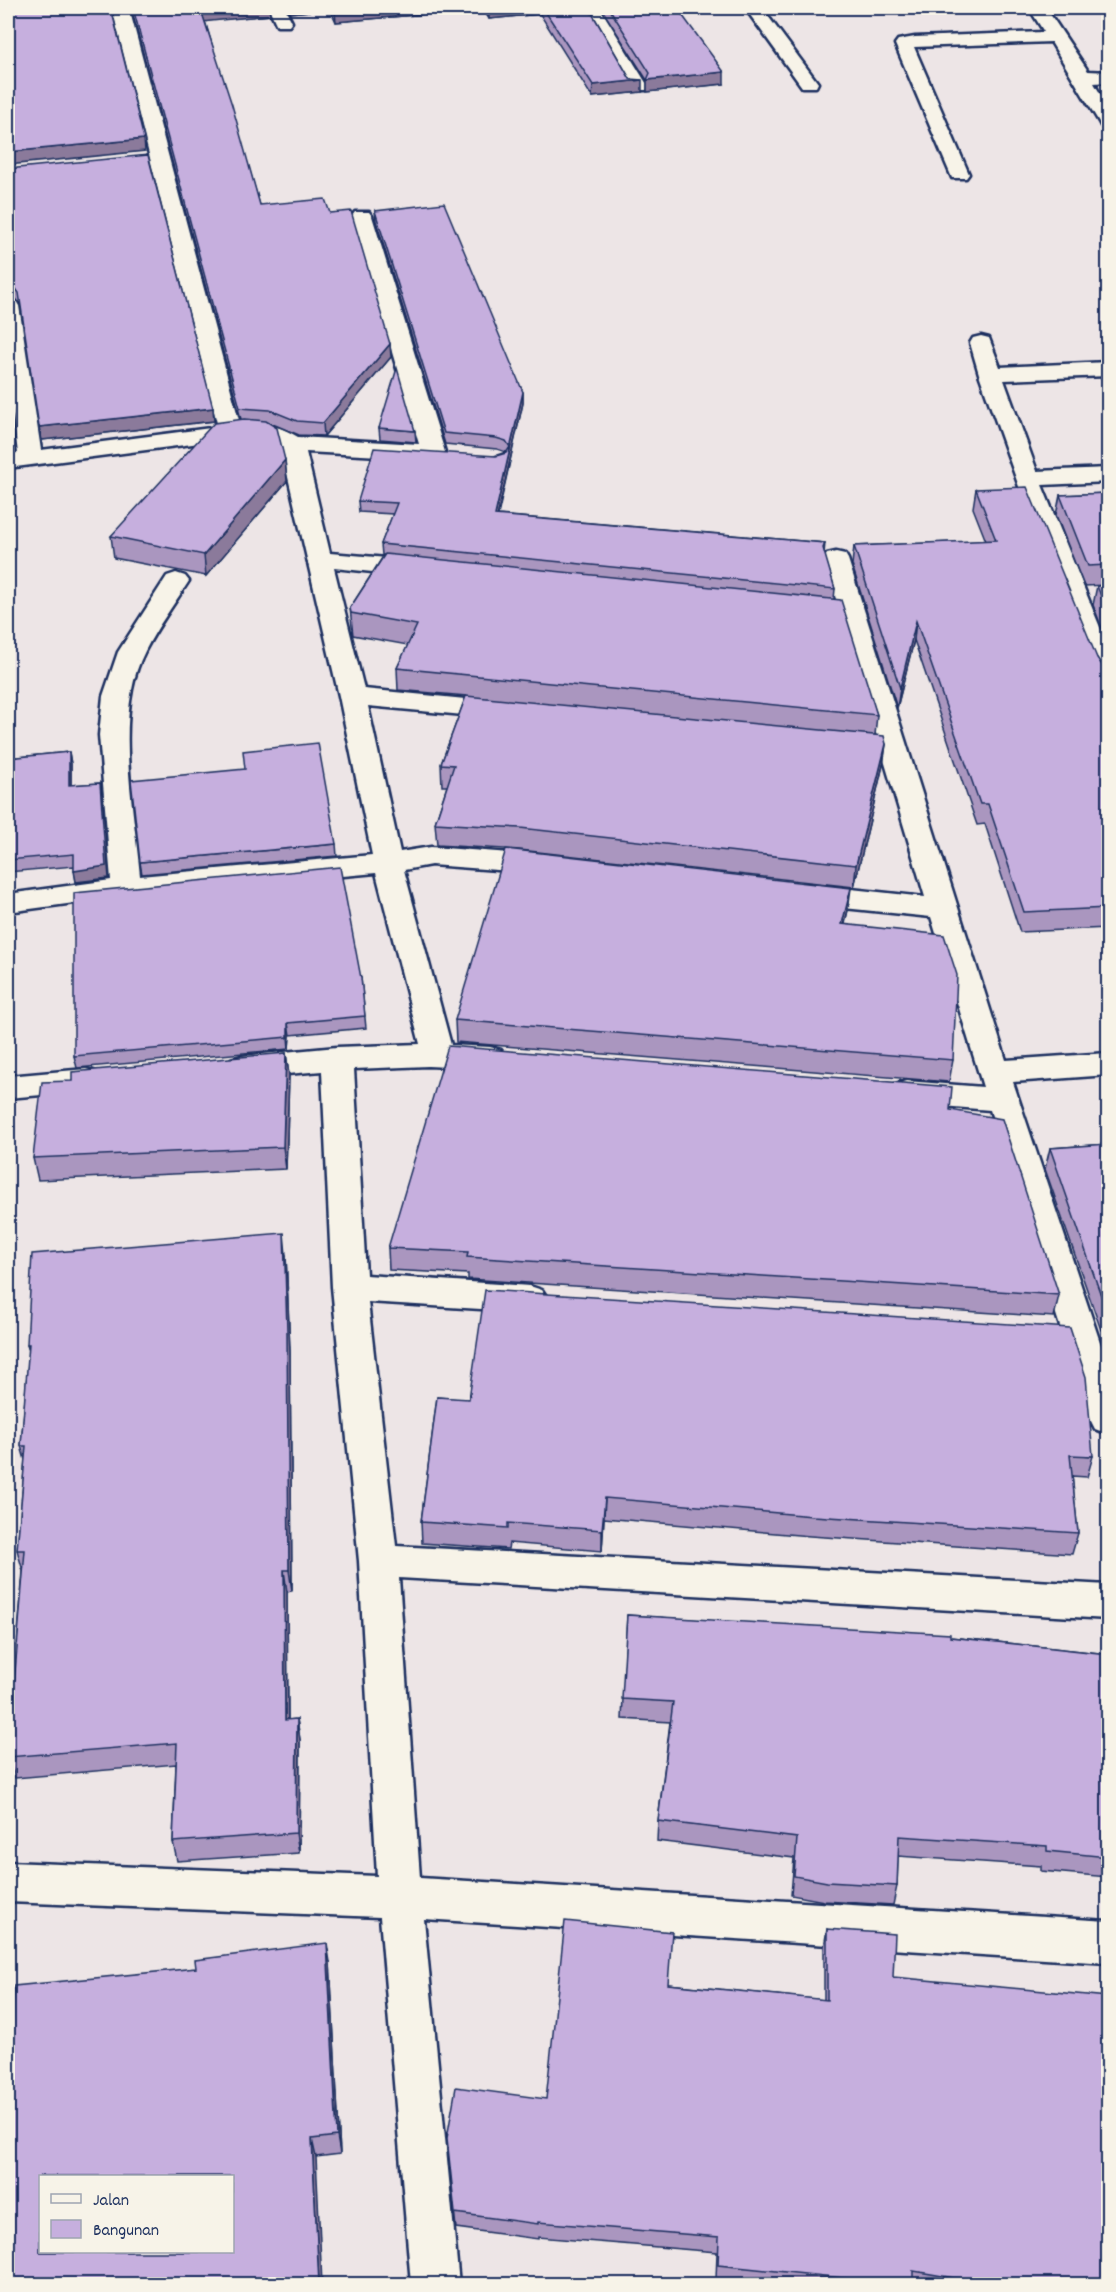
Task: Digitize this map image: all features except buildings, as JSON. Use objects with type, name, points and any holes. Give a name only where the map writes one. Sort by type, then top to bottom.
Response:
[{"type":"street","points":[[120,8],[231,432]]},
{"type":"street","points":[[592,8],[639,86]]},
{"type":"street","points":[[753,8],[809,83]]},
{"type":"street","points":[[1038,8],[1108,122]]},
{"type":"street","points":[[959,174],[904,44],[1055,37]]},
{"type":"street","points":[[1082,77],[1108,77]]},
{"type":"street","points":[[135,160],[159,158]]},
{"type":"street","points":[[8,306],[20,460],[246,430],[275,433],[292,444],[444,453],[362,216]]},
{"type":"street","points":[[981,343],[1028,478],[1085,596],[1108,677]]},
{"type":"street","points":[[990,374],[1108,369]]},
{"type":"street","points":[[292,444],[352,696],[388,863],[438,1054]]},
{"type":"street","points":[[1028,478],[1108,475]]},
{"type":"street","points":[[318,559],[449,572]]},
{"type":"street","points":[[836,559],[840,611],[883,748],[944,909],[999,1086],[1108,1419]]},
{"type":"street","points":[[126,887],[113,735],[116,696],[131,652],[176,581]]},
{"type":"street","points":[[352,696],[529,713]]},
{"type":"street","points":[[8,903],[126,887],[388,863],[431,856],[579,868]]},
{"type":"street","points":[[780,892],[944,909]]},
{"type":"street","points":[[208,1070],[337,1058],[438,1054],[521,1060]]},
{"type":"street","points":[[337,1058],[349,1287],[378,1561],[400,1897],[435,2284]]},
{"type":"street","points":[[874,1089],[999,1086],[1108,1064]]},
{"type":"street","points":[[8,1087],[113,1078]]},
{"type":"street","points":[[349,1287],[562,1301]]},
{"type":"street","points":[[1047,1332],[1082,1334]]},
{"type":"street","points":[[378,1561],[1108,1602]]},
{"type":"street","points":[[8,1882],[400,1897],[1108,1942]]}]
